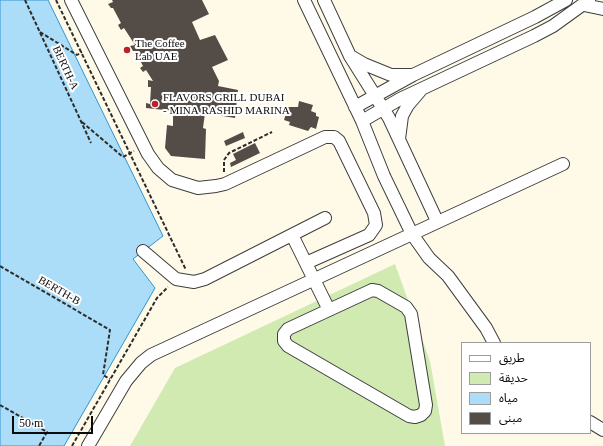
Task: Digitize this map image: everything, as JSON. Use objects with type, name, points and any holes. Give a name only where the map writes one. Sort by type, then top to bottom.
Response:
[{"type":"street","points":[[72,0],[146,150],[158,168],[172,180],[189,186],[207,188],[225,184],[325,137],[331,136],[337,139],[374,213],[376,225],[369,235],[306,263]]},
{"type":"street","points":[[304,0],[362,121],[384,176],[412,234],[429,258],[448,276],[486,328],[493,342]]},
{"type":"street","points":[[324,0],[350,56],[383,108],[437,221]]},
{"type":"street","points":[[355,107],[413,75],[541,14],[566,0]]},
{"type":"street","points":[[362,121],[383,108],[424,87],[553,26],[586,2],[603,9]]},
{"type":"street","points":[[350,56],[364,64],[391,75],[413,75]]},
{"type":"street","points":[[399,140],[402,116],[408,104],[424,87]]},
{"type":"street","points":[[88,446],[126,381],[133,371],[151,355],[562,164]]},
{"type":"street","points":[[143,251],[176,279],[188,283],[199,281],[325,218]]},
{"type":"street","points":[[292,235],[329,310]]},
{"type":"street","points":[[375,290],[409,309],[425,397],[425,411],[421,415],[410,416],[288,346],[283,338],[286,331],[329,310],[375,290]]},
{"type":"street","points":[[591,423],[603,430]]},
{"type":"path","name":"BERTH-A","points":[[25,0],[91,143]]},
{"type":"path","points":[[56,0],[186,271],[157,298],[72,446]]},
{"type":"path","points":[[39,31],[77,55]]},
{"type":"path","points":[[81,122],[123,156]]},
{"type":"path","points":[[225,184],[224,164],[227,155],[272,132]]},
{"type":"path","name":"BERTH-B","points":[[0,266],[110,330],[103,375],[110,379]]},
{"type":"path","points":[[0,405],[47,432],[39,446]]},
{"type":"green space","points":[[395,264],[430,361],[445,446],[130,446],[175,368]]},
{"type":"water","points":[[0,0],[48,0],[163,236],[133,259],[155,288],[64,446],[0,446]]},
{"type":"building","points":[[112,0],[202,0],[209,14],[192,22],[200,40],[215,35],[228,60],[212,67],[219,81],[218,86],[238,90],[235,118],[205,113],[203,128],[206,129],[205,159],[171,156],[165,148],[167,125],[173,126],[173,111],[146,108],[146,103],[150,104],[151,87],[148,87],[148,80],[153,81],[146,70],[143,72],[140,68],[143,66],[135,51],[133,51],[130,46],[135,45],[124,28],[121,30],[118,25],[121,23],[113,8],[111,8],[108,4],[113,2]]},
{"type":"building","points":[[299,101],[313,105],[311,111],[316,113],[316,116],[319,117],[316,129],[311,127],[308,131],[289,125],[290,122],[284,120],[288,107],[298,107]]},
{"type":"building","points":[[243,132],[245,138],[226,146],[224,141]]},
{"type":"building","points":[[255,143],[260,153],[231,167],[230,163],[236,160],[233,154]]},
{"type":"place","name":"The Coffee Lab UAE","points":[[127,50]]},
{"type":"place","name":"FLAVORS GRILL DUBAI - MINA RASHID MARINA","points":[[155,104]]}]
